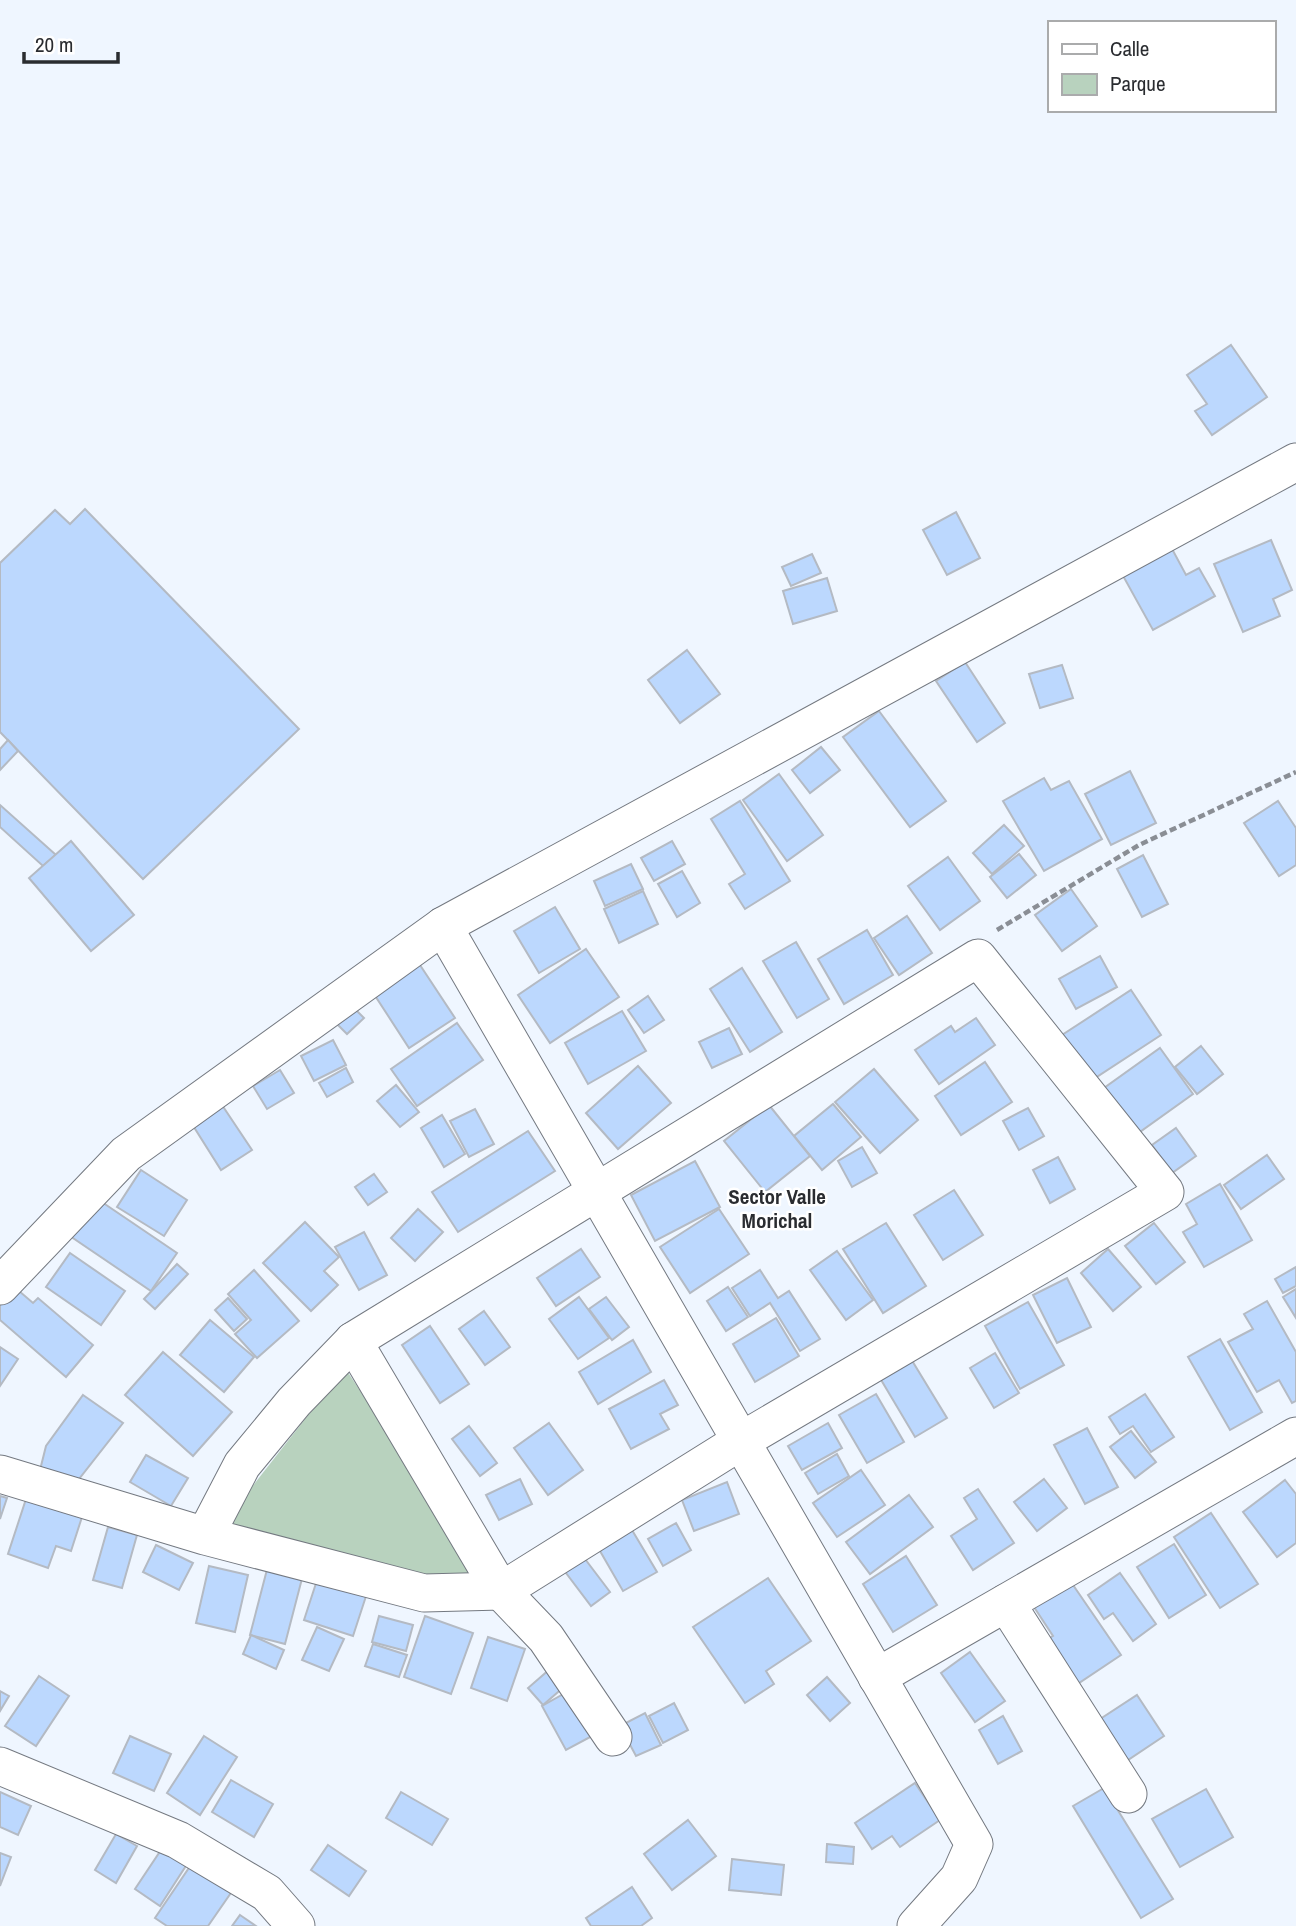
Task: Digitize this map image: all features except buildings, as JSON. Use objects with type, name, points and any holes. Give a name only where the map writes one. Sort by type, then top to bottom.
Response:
[{"type":"street","points":[[0,1286],[126,1154],[443,926],[1296,462]]},
{"type":"street","points":[[443,926],[974,1844],[959,1878],[916,1926]]},
{"type":"street","points":[[0,1474],[205,1536],[424,1593],[501,1591],[741,1441],[1165,1192],[978,958],[353,1341],[294,1402],[242,1465],[205,1536]]},
{"type":"street","points":[[353,1341],[501,1591],[546,1639],[613,1737]]},
{"type":"street","points":[[877,1677],[1296,1436]]},
{"type":"street","points":[[1006,1603],[1128,1794]]},
{"type":"street","points":[[0,1766],[178,1840],[267,1893],[296,1926]]},
{"type":"path","points":[[978,958],[997,929],[1139,845],[1296,772]]},
{"type":"green space","points":[[345,1368],[487,1581],[420,1583],[219,1529]]},
{"type":"district","name":"Sector Valle Morichal","points":[[777,1209]]}]
